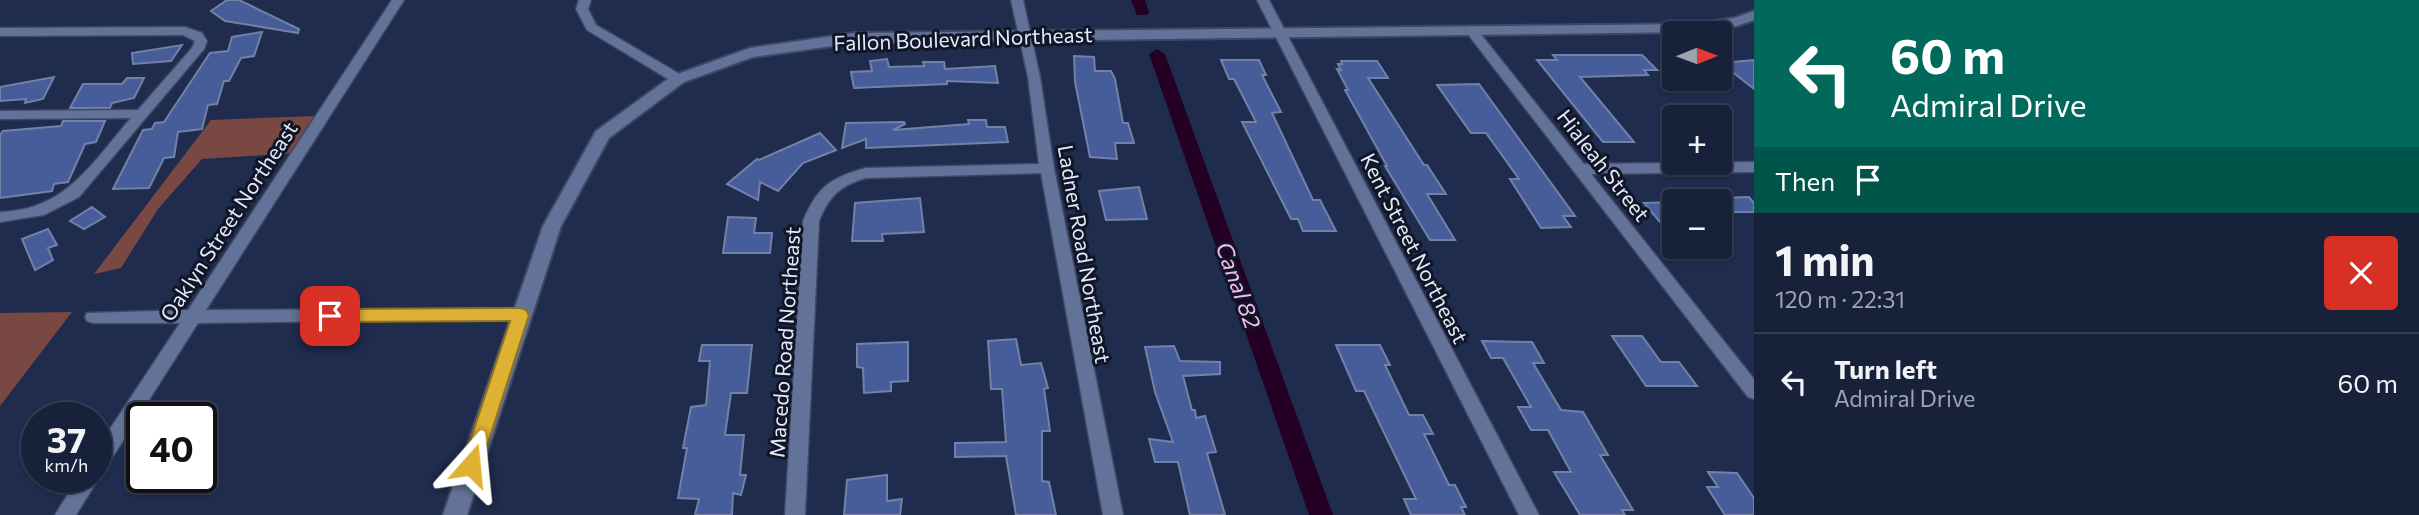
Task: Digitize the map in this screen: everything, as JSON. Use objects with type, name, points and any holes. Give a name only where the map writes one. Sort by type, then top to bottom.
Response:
[{"type":"street","name":"Oaklyn Street Northeast","points":[[112,441],[398,0]]},
{"type":"street","points":[[585,0],[582,9],[591,27],[678,79]]},
{"type":"street","name":"Ladner Road Northeast","points":[[1017,0],[1113,515]]},
{"type":"street","name":"Kent Street Northeast","points":[[1263,0],[1529,515]]},
{"type":"street","name":"Fallon Boulevard Northeast","points":[[455,515],[552,226],[602,135],[678,79],[750,53],[853,38],[1025,34],[1694,29],[1737,22],[1754,15]]},
{"type":"street","name":"Hialeah Street","points":[[1471,30],[1754,392]]},
{"type":"street","points":[[0,32],[178,31],[198,36],[201,41],[198,49],[68,198],[34,215],[0,217]]},
{"type":"street","points":[[0,115],[141,114]]},
{"type":"street","points":[[1580,169],[1754,167]]},
{"type":"street","name":"Macedo Road Northeast","points":[[795,515],[811,221],[820,198],[843,179],[866,173],[1047,168]]},
{"type":"street","points":[[93,317],[520,315]]},
{"type":"street","points":[[65,515],[79,493]]},
{"type":"shaded area","points":[[315,116],[295,153],[202,159],[158,209],[121,268],[94,274],[211,120]]},
{"type":"shaded area","points":[[72,312],[0,406],[0,313]]},
{"type":"building","points":[[227,0],[239,0],[299,29],[298,33],[225,21],[211,11]]},
{"type":"building","points":[[262,32],[254,56],[241,58],[229,81],[224,81],[217,104],[208,105],[202,129],[178,132],[174,157],[164,158],[149,188],[113,189],[143,130],[152,129],[155,123],[164,122],[210,53],[228,51],[232,37]]},
{"type":"building","points":[[182,45],[171,61],[133,64],[132,53]]},
{"type":"building","points":[[1553,55],[1642,55],[1657,70],[1644,70],[1648,75],[1580,77],[1634,142],[1603,142],[1537,60],[1557,60]]},
{"type":"building","points":[[1074,56],[1094,57],[1095,71],[1111,71],[1115,79],[1123,123],[1128,123],[1134,143],[1115,143],[1117,159],[1090,157],[1075,82]]},
{"type":"building","points":[[887,59],[889,67],[924,66],[923,62],[944,62],[945,69],[995,66],[998,83],[947,81],[947,84],[854,88],[851,72],[872,71],[870,61]]},
{"type":"building","points":[[1221,60],[1259,60],[1266,75],[1262,75],[1281,112],[1272,113],[1313,200],[1320,200],[1336,231],[1303,231],[1298,219],[1291,219],[1242,122],[1256,122],[1234,79],[1229,79]]},
{"type":"building","points":[[1754,60],[1754,89],[1732,72],[1732,62]]},
{"type":"building","points":[[1341,61],[1377,61],[1388,78],[1368,78],[1446,194],[1427,194],[1455,240],[1430,240],[1385,166],[1345,90],[1348,90],[1337,69],[1341,70],[1338,64],[1342,64]]},
{"type":"building","points":[[54,77],[43,99],[25,103],[26,99],[0,101],[0,87]]},
{"type":"building","points":[[127,78],[144,78],[134,98],[112,103],[110,108],[70,108],[83,84],[122,84]]},
{"type":"building","points":[[1479,84],[1575,216],[1563,216],[1571,227],[1541,228],[1510,179],[1519,179],[1486,133],[1471,133],[1437,85]]},
{"type":"building","points":[[968,120],[986,120],[987,127],[1005,127],[1008,142],[866,148],[866,139],[842,148],[846,123],[904,122],[905,124],[893,130],[969,124]]},
{"type":"building","points":[[63,121],[105,121],[96,142],[85,144],[68,182],[54,184],[52,191],[0,198],[0,135],[3,131],[61,126]]},
{"type":"building","points":[[820,133],[836,150],[803,163],[778,191],[760,182],[758,200],[727,184],[757,159]]},
{"type":"building","points":[[1139,187],[1147,219],[1106,220],[1099,191]]},
{"type":"building","points":[[1749,197],[1754,203],[1754,212],[1732,212],[1732,198]]},
{"type":"building","points":[[920,198],[924,232],[882,234],[883,241],[852,241],[855,203]]},
{"type":"building","points":[[1662,202],[1662,222],[1660,222],[1644,203]]},
{"type":"building","points":[[92,207],[105,217],[84,229],[70,221]]},
{"type":"building","points":[[728,217],[756,218],[754,233],[772,233],[770,253],[723,253]]},
{"type":"building","points":[[48,229],[57,245],[48,248],[53,260],[35,270],[22,239]]},
{"type":"building","points":[[1612,336],[1642,336],[1661,362],[1679,362],[1697,386],[1646,386]]},
{"type":"building","points":[[1016,339],[1021,365],[1041,363],[1048,388],[1044,389],[1050,431],[1042,431],[1042,481],[1049,482],[1056,515],[1016,515],[1006,456],[955,457],[955,443],[1006,442],[1002,389],[991,389],[988,341]]},
{"type":"building","points":[[1482,341],[1532,342],[1544,363],[1533,363],[1561,410],[1583,412],[1608,455],[1600,455],[1633,510],[1622,510],[1625,515],[1580,515],[1554,472],[1571,472],[1548,430],[1531,430],[1518,407],[1531,407],[1503,358],[1491,358]]},
{"type":"building","points":[[908,342],[908,381],[891,382],[891,391],[864,393],[863,368],[857,367],[857,344]]},
{"type":"building","points":[[702,345],[752,345],[747,393],[731,393],[725,435],[744,435],[740,475],[746,475],[741,495],[733,493],[732,515],[695,515],[699,499],[678,498],[687,448],[683,448],[691,407],[706,405],[710,361],[699,361]]},
{"type":"building","points":[[1336,345],[1380,345],[1390,365],[1385,365],[1409,415],[1423,415],[1433,434],[1424,434],[1449,485],[1455,485],[1466,507],[1461,507],[1465,515],[1411,515],[1404,499],[1416,499],[1364,391],[1356,391]]},
{"type":"building","points":[[1174,346],[1180,361],[1220,362],[1220,374],[1183,376],[1192,410],[1195,410],[1196,418],[1205,416],[1216,452],[1207,453],[1225,515],[1190,515],[1178,462],[1155,462],[1149,439],[1173,442],[1155,392],[1145,347]]},
{"type":"building","points":[[1708,472],[1737,473],[1754,498],[1754,515],[1725,515],[1707,487],[1718,487]]},
{"type":"building","points":[[887,475],[887,501],[902,499],[900,515],[844,515],[847,480]]},
{"type":"waterway","name":"Canal 82","points":[[1138,0],[1142,12]]},
{"type":"waterway","name":"Canal 82","points":[[1157,54],[1321,515]]},
{"type":"route","points":[[330,316],[520,315],[471,465]]}]
